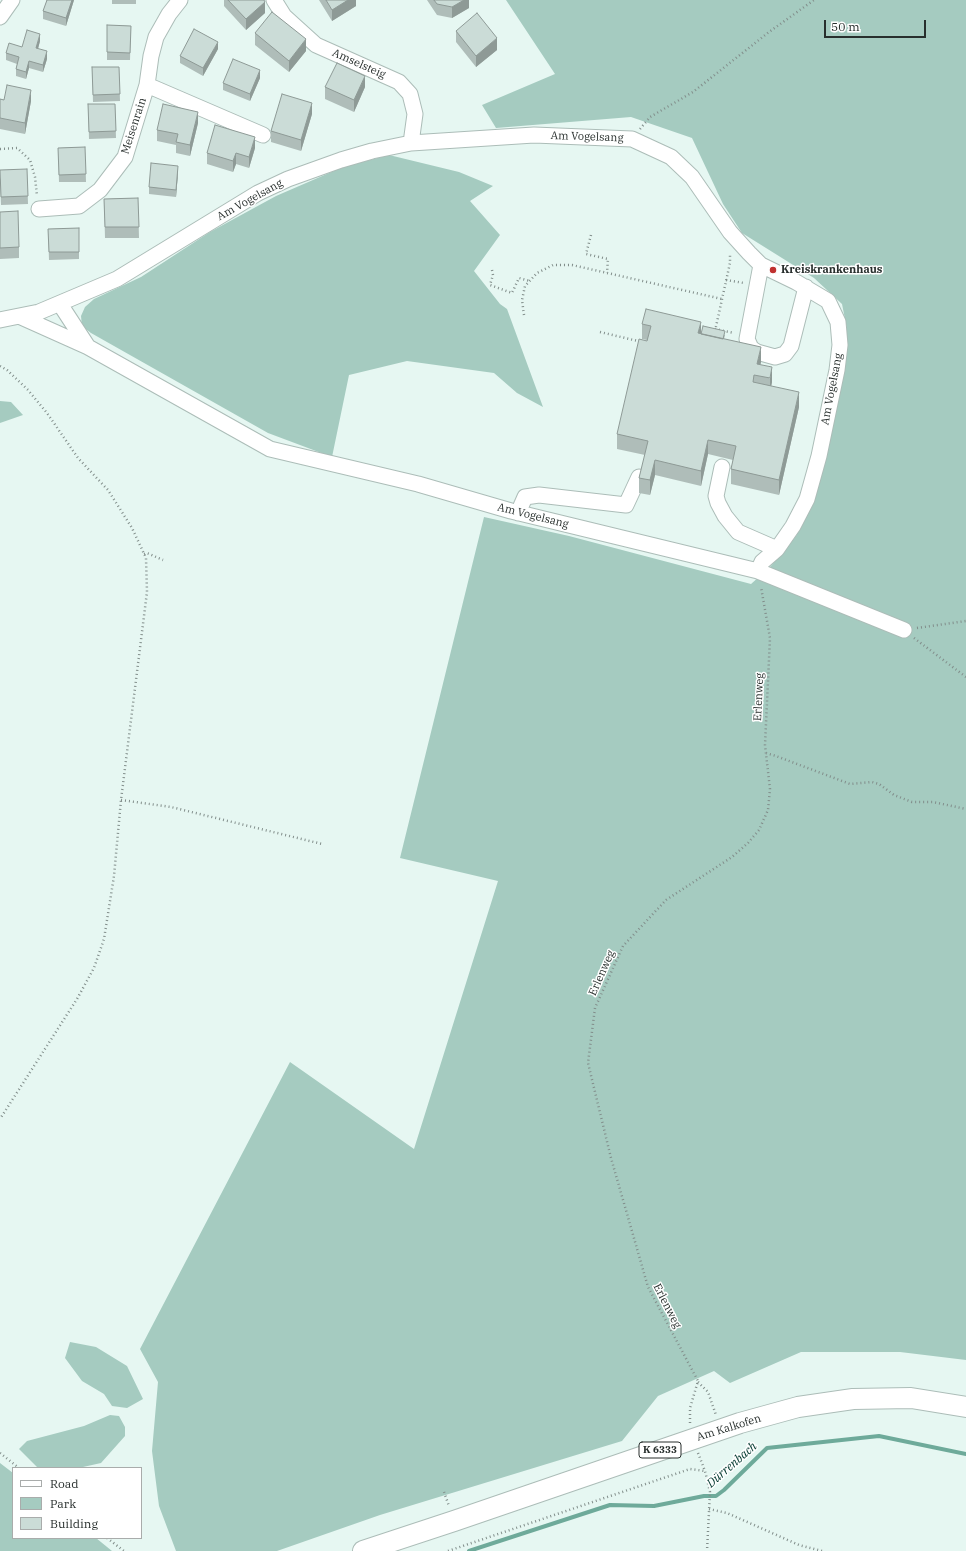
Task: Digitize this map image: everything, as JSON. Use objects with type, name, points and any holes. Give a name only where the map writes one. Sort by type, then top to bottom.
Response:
[{"type":"main road","name":"Am Kalkofen","points":[[364,1551],[454,1522],[717,1430],[798,1407],[853,1399],[911,1398],[966,1407]]},
{"type":"street","points":[[0,17],[12,0]]},
{"type":"street","name":"Meisenrain","points":[[39,209],[79,206],[100,190],[125,157],[147,85],[151,56],[156,37],[169,14],[180,0]]},
{"type":"street","name":"Amselsteig","points":[[274,0],[284,16],[316,45],[399,82],[410,94],[415,114],[411,143]]},
{"type":"street","name":"Meisenrain","points":[[147,85],[263,134]]},
{"type":"street","name":"Am Vogelsang","points":[[0,320],[40,312],[117,279],[258,192],[288,179],[340,160],[372,151],[411,143],[534,135],[632,139],[671,157],[692,177],[730,232],[762,264],[806,287],[828,301],[838,322],[840,345],[837,370],[819,456],[807,498],[793,526],[777,549],[762,562],[758,571],[518,513],[418,484],[270,449],[88,347],[20,317]]},
{"type":"street","points":[[762,264],[746,339],[751,348],[757,352],[775,357],[784,354],[791,346],[806,287]]},
{"type":"street","name":"Am Vogelsang","points":[[60,304],[88,347]]},
{"type":"street","points":[[722,467],[716,496],[725,516],[738,532],[777,549]]},
{"type":"street","points":[[518,513],[525,497],[539,494],[626,505],[639,477]]},
{"type":"street","points":[[758,571],[904,630]]},
{"type":"path","points":[[632,139],[650,117],[693,92],[769,32],[814,0]]},
{"type":"path","points":[[0,149],[17,148],[30,160],[35,177],[39,209]]},
{"type":"path","points":[[714,336],[730,263],[730,232]]},
{"type":"path","points":[[590,235],[586,254],[608,259],[607,273]]},
{"type":"path","points":[[524,315],[522,300],[525,286],[537,272],[553,265],[572,265],[722,299]]},
{"type":"path","points":[[492,270],[493,275],[490,285],[512,293],[519,278],[530,281]]},
{"type":"path","points":[[715,329],[747,336]]},
{"type":"path","points":[[600,332],[643,343]]},
{"type":"path","points":[[0,366],[7,370],[28,390],[47,412],[78,458],[108,490],[132,528],[146,558],[147,592],[121,800],[113,883],[104,939],[94,968],[77,999],[0,1119]]},
{"type":"path","points":[[144,554],[147,553],[163,560]]},
{"type":"path","name":"Erlenweg","points":[[717,1430],[716,1412],[708,1392],[698,1381],[648,1287],[611,1158],[588,1062],[595,1008],[622,946],[666,900],[732,857],[748,843],[759,830],[768,810],[770,789],[765,745],[770,638],[758,571]]},
{"type":"path","points":[[904,630],[966,621]]},
{"type":"path","points":[[904,630],[966,677]]},
{"type":"path","points":[[766,753],[850,784],[872,782],[879,784],[894,795],[912,802],[933,802],[966,809]]},
{"type":"path","points":[[121,800],[171,807],[322,844]]},
{"type":"path","points":[[690,1427],[690,1408],[698,1381]]},
{"type":"path","points":[[697,1450],[705,1471],[710,1492],[707,1551]]},
{"type":"path","points":[[0,1453],[18,1467]]},
{"type":"path","points":[[448,1551],[690,1469],[705,1471]]},
{"type":"path","points":[[709,1509],[727,1513],[799,1545],[822,1551]]},
{"type":"path","points":[[108,1539],[124,1551]]},
{"type":"green space","points":[[506,0],[966,0],[966,1360],[900,1352],[801,1352],[730,1383],[714,1371],[658,1396],[622,1441],[380,1515],[277,1551],[176,1551],[159,1506],[152,1451],[158,1382],[140,1349],[290,1062],[414,1149],[498,881],[400,858],[484,517],[569,536],[751,584],[770,567],[796,536],[816,491],[842,369],[847,329],[842,304],[814,278],[742,233],[723,204],[692,138],[631,117],[496,128],[482,105],[555,74]]},
{"type":"green space","points":[[389,155],[459,172],[493,186],[470,201],[500,235],[474,271],[500,304],[507,309],[543,407],[517,393],[494,373],[407,361],[349,375],[332,457],[268,433],[91,333],[82,326],[81,316],[85,307],[94,299],[141,277],[210,232],[276,196],[343,167]]},
{"type":"green space","points":[[0,401],[11,402],[23,415],[0,423]]},
{"type":"green space","points":[[70,1342],[96,1347],[127,1366],[143,1399],[127,1408],[112,1406],[104,1394],[82,1381],[65,1358]]},
{"type":"green space","points":[[110,1415],[119,1416],[125,1427],[125,1436],[101,1463],[83,1467],[37,1467],[19,1449],[27,1441],[84,1426]]},
{"type":"green space","points":[[0,1463],[12,1472],[12,1539],[97,1539],[112,1551],[0,1551]]},
{"type":"building","points":[[47,0],[72,0],[66,18],[43,11]]},
{"type":"building","points":[[228,0],[264,0],[265,2],[246,19]]},
{"type":"building","points":[[326,0],[348,0],[332,10]]},
{"type":"building","points":[[434,0],[464,0],[452,7],[437,4]]},
{"type":"building","points":[[272,12],[306,39],[289,61],[255,33]]},
{"type":"building","points":[[477,13],[497,38],[476,56],[456,31]]},
{"type":"building","points":[[107,25],[131,26],[130,53],[107,52]]},
{"type":"building","points":[[194,29],[218,42],[203,68],[180,56]]},
{"type":"building","points":[[27,30],[40,34],[36,48],[47,51],[43,65],[29,61],[26,72],[16,69],[19,57],[6,53],[9,43],[22,47]]},
{"type":"building","points":[[233,59],[260,70],[250,94],[223,83]]},
{"type":"building","points":[[337,63],[365,76],[354,100],[325,87]]},
{"type":"building","points":[[92,67],[119,67],[120,94],[93,95]]},
{"type":"building","points":[[7,85],[31,90],[25,123],[0,118],[0,99],[4,100]]},
{"type":"building","points":[[282,94],[312,103],[301,140],[271,131]]},
{"type":"building","points":[[88,104],[115,104],[116,131],[89,132]]},
{"type":"building","points":[[163,104],[198,112],[190,145],[176,142],[178,134],[157,130]]},
{"type":"building","points":[[215,125],[255,137],[249,157],[236,153],[233,161],[207,153]]},
{"type":"building","points":[[85,147],[86,174],[59,175],[58,148]]},
{"type":"building","points":[[151,163],[178,166],[176,190],[149,187]]},
{"type":"building","points":[[27,169],[28,196],[1,197],[0,170]]},
{"type":"building","points":[[138,198],[139,227],[105,227],[104,199]]},
{"type":"building","points":[[18,211],[19,247],[0,248],[0,212]]},
{"type":"building","points":[[79,228],[79,252],[49,252],[48,229]]},
{"type":"building","points":[[646,309],[701,322],[698,333],[761,347],[757,364],[772,367],[770,378],[754,375],[753,382],[799,392],[779,480],[731,469],[736,446],[708,440],[701,471],[655,460],[650,480],[639,478],[648,441],[617,434],[639,339],[647,341],[651,326],[642,324]]},
{"type":"building","points":[[703,326],[725,331],[723,339],[701,334]]},
{"type":"waterway","name":"Dürrenbach","points":[[469,1551],[610,1505],[654,1506],[704,1496],[716,1496],[767,1448],[879,1436],[966,1454]]},
{"type":"place","name":"Kreiskrankenhaus","points":[[773,270]]}]
